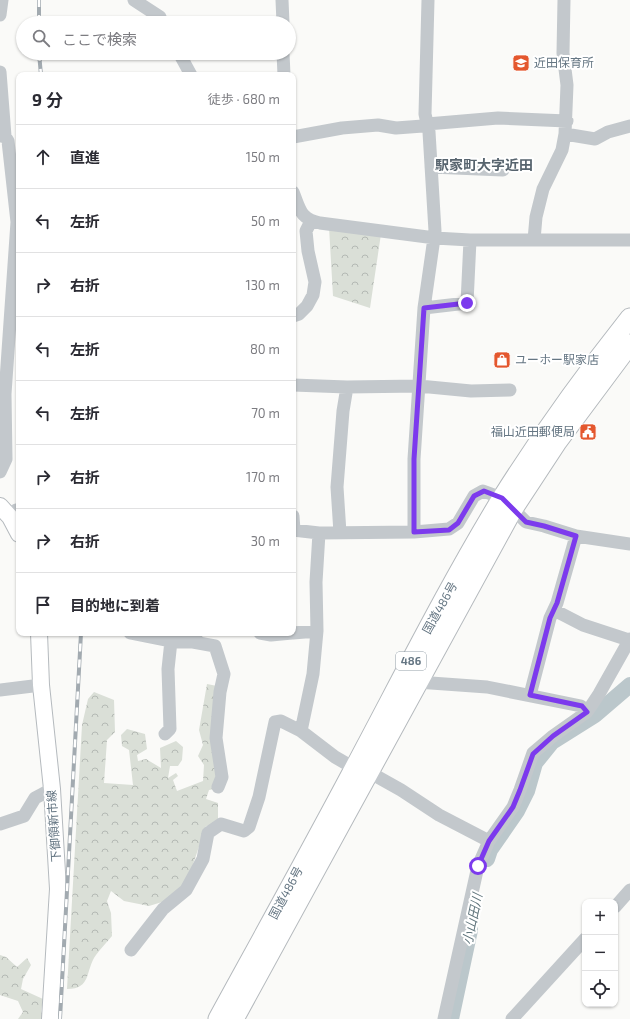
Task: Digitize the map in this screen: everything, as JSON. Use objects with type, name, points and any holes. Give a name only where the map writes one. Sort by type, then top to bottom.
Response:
[{"type":"highway","name":"国道486号","points":[[218,1019],[361,770],[417,682],[544,433],[630,318]]},
{"type":"highway","name":"国道486号","points":[[234,1019],[361,770],[438,611],[508,504],[557,442],[630,344]]},
{"type":"main road","points":[[6,511],[16,529]]},
{"type":"main road","name":"下御領新市線","points":[[39,636],[41,685],[52,789],[58,889],[50,1019]]},
{"type":"street","points":[[0,15],[2,0]]},
{"type":"street","points":[[134,0],[158,16]]},
{"type":"street","points":[[281,16],[282,0]]},
{"type":"street","points":[[414,532],[414,459],[424,308],[435,238],[431,167],[425,114],[428,0]]},
{"type":"street","points":[[534,240],[536,216],[543,189],[562,150],[566,134],[567,85],[563,54],[564,0]]},
{"type":"street","points":[[183,60],[189,72]]},
{"type":"street","points":[[283,60],[284,72]]},
{"type":"street","points":[[0,72],[3,136],[8,141],[16,208]]},
{"type":"street","points":[[296,137],[342,128],[378,126],[396,128],[498,118],[567,120]]},
{"type":"street","points":[[566,134],[595,139],[608,132],[630,126]]},
{"type":"street","points":[[431,167],[503,170]]},
{"type":"street","points":[[296,199],[302,213],[311,221],[435,238],[470,240],[630,240]]},
{"type":"street","points":[[296,315],[307,306],[313,295],[314,282],[308,251],[306,230],[311,221]]},
{"type":"street","points":[[424,308],[467,303],[470,240]]},
{"type":"street","points":[[0,472],[6,459],[2,394],[16,246]]},
{"type":"street","points":[[296,385],[347,387],[419,386],[471,391],[510,390]]},
{"type":"street","points":[[340,533],[337,487],[343,411],[347,387]]},
{"type":"street","points":[[296,530],[319,533],[340,533],[449,530],[458,523],[474,496],[484,491],[508,504],[526,522],[576,536],[630,544]]},
{"type":"street","points":[[300,731],[313,674],[317,631],[316,582],[319,533]]},
{"type":"street","points":[[530,695],[550,618],[557,603],[576,536]]},
{"type":"street","points":[[444,1019],[478,866],[489,841],[513,807],[533,754],[553,736],[587,712],[599,694],[630,639],[583,625],[554,610]]},
{"type":"street","points":[[296,633],[317,631]]},
{"type":"street","points":[[144,636],[171,642],[194,637],[215,646],[224,674],[220,692],[216,738],[222,777],[218,787]]},
{"type":"street","points":[[165,734],[170,729],[168,669],[171,642]]},
{"type":"street","points":[[417,682],[487,687],[582,706],[587,712]]},
{"type":"street","points":[[0,690],[41,685]]},
{"type":"street","points":[[131,950],[163,909],[186,890],[204,859],[208,833],[221,824],[244,831],[249,827],[259,797],[275,722],[281,721],[300,731],[335,757],[401,790],[439,816],[489,841]]},
{"type":"street","points":[[0,824],[24,816],[35,798],[52,789]]},
{"type":"street","points":[[618,904],[630,890]]},
{"type":"street","points":[[512,1019],[582,942]]},
{"type":"green space","points":[[329,227],[381,234],[370,308],[333,296]]},
{"type":"green space","points":[[207,684],[217,686],[218,774],[215,789],[209,790],[206,799],[218,803],[218,825],[206,826],[186,885],[172,899],[149,906],[124,901],[111,891],[107,901],[111,913],[112,936],[96,955],[87,978],[81,986],[67,989],[82,725],[88,699],[94,692],[114,700],[115,732],[107,740],[104,783],[133,785],[129,750],[122,746],[121,735],[127,729],[145,734],[147,749],[137,755],[138,761],[146,759],[161,768],[160,748],[176,741],[183,747],[182,760],[178,766],[170,766],[168,778],[176,773],[178,776],[173,780],[177,791],[203,781],[204,765],[198,756],[203,745],[199,730]]},
{"type":"green space","points":[[0,955],[6,957],[17,967],[27,958],[31,965],[23,979],[21,989],[43,999],[41,1011],[44,1019],[18,1019],[23,1012],[18,1001],[0,995]]},
{"type":"waterway","name":"小山田川","points":[[487,859],[490,850],[517,811],[527,791],[535,763],[552,742],[595,715],[630,685]]},
{"type":"waterway","name":"小山田川","points":[[451,1019],[470,930]]},
{"type":"railway","points":[[39,0],[39,16]]},
{"type":"railway","points":[[40,60],[41,72]]},
{"type":"railway","points":[[60,1019],[81,636]]},
{"type":"place","name":"近田保育所","points":[[521,63]]},
{"type":"place","name":"ユーホー駅家店","points":[[502,360]]},
{"type":"place","name":"福山近田郵便局","points":[[588,432]]},
{"type":"district","name":"駅家町大字近田","points":[[484,165]]},
{"type":"route","points":[[467,303],[424,308],[414,459],[414,532],[449,530],[458,523],[474,496],[484,491],[502,498],[526,522],[576,536],[557,603],[550,618],[530,695],[582,706],[587,712],[553,736],[533,754],[513,807],[489,841],[478,866]]}]
